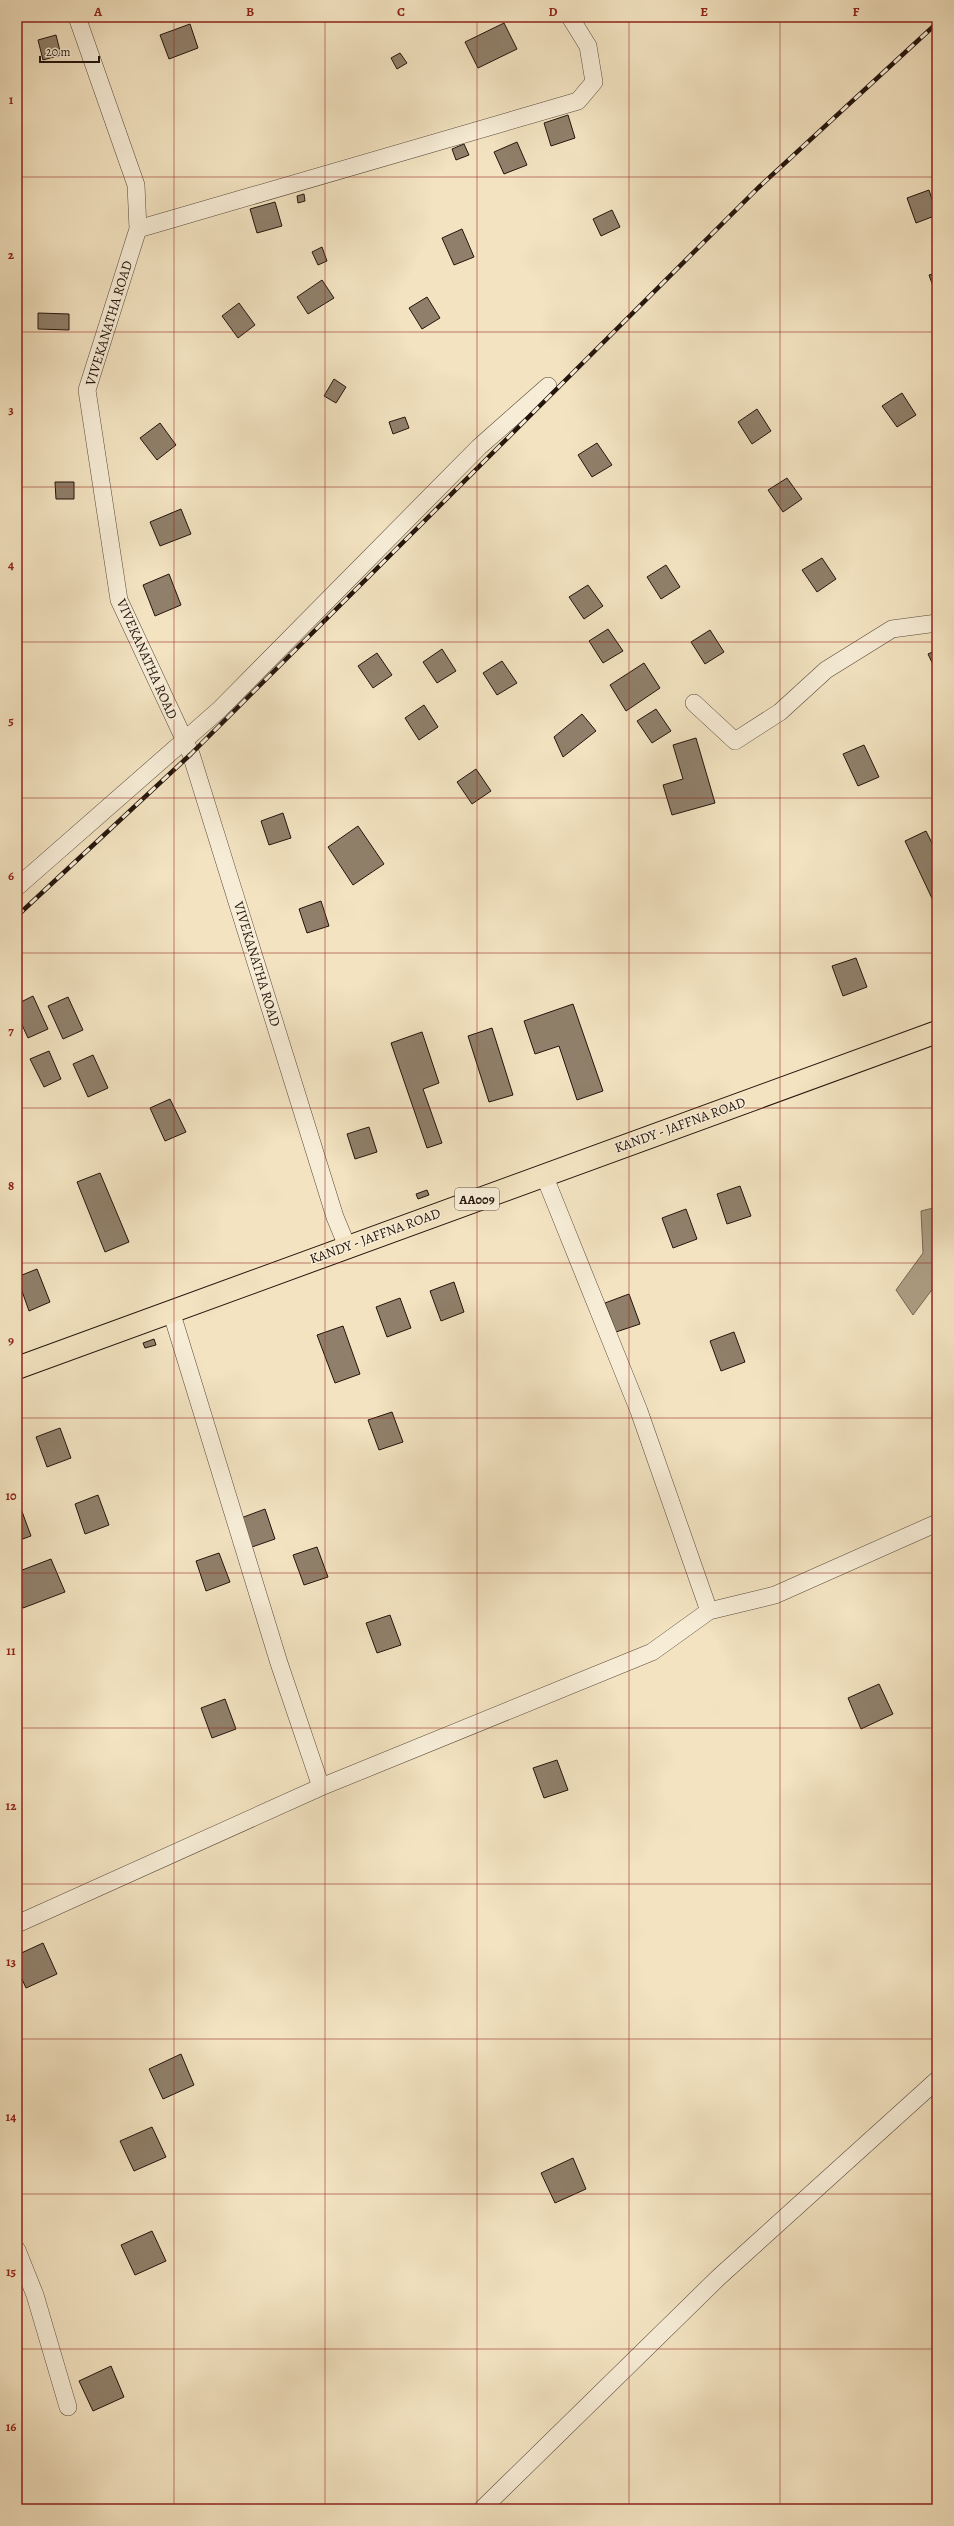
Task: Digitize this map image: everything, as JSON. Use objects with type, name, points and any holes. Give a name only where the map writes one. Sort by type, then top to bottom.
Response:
[{"type":"highway","name":"KANDY - JAFFNA ROAD","points":[[17,1368],[544,1174],[937,1032]]},
{"type":"street","name":"VIVEKANATHA ROAD","points":[[77,17],[136,185],[138,229],[87,390],[119,600],[183,740],[191,754],[335,1217],[347,1246]]},
{"type":"street","points":[[138,229],[578,100],[594,82],[588,46],[570,17]]},
{"type":"street","points":[[17,887],[219,710],[479,447],[548,386]]},
{"type":"street","points":[[694,703],[735,741],[780,712],[826,670],[892,629],[937,623]]},
{"type":"street","points":[[544,1174],[639,1411],[709,1611]]},
{"type":"street","points":[[171,1311],[279,1662],[321,1787]]},
{"type":"street","points":[[17,1924],[321,1787],[652,1652],[709,1611],[775,1596],[937,1523]]},
{"type":"street","points":[[482,2509],[719,2277],[937,2080]]},
{"type":"street","points":[[17,2250],[35,2295],[68,2407]]},
{"type":"shaded area","points":[[937,1207],[937,1283],[913,1315],[896,1290],[923,1253],[921,1211]]},
{"type":"building","points":[[504,23],[517,49],[478,68],[465,42]]},
{"type":"building","points":[[190,24],[198,48],[169,59],[160,35]]},
{"type":"building","points":[[56,35],[61,55],[43,60],[38,40]]},
{"type":"building","points":[[400,53],[407,63],[397,69],[391,58]]},
{"type":"building","points":[[568,115],[575,138],[551,146],[544,123]]},
{"type":"building","points":[[517,142],[527,165],[504,174],[494,152]]},
{"type":"building","points":[[464,144],[469,155],[456,160],[452,149]]},
{"type":"building","points":[[929,190],[937,215],[916,223],[907,198]]},
{"type":"building","points":[[304,194],[305,201],[298,203],[297,196]]},
{"type":"building","points":[[275,202],[282,226],[257,233],[250,209]]},
{"type":"building","points":[[612,210],[620,227],[601,236],[593,219]]},
{"type":"building","points":[[462,229],[474,257],[454,265],[442,238]]},
{"type":"building","points":[[322,247],[327,261],[318,265],[312,252]]},
{"type":"building","points":[[937,273],[937,297],[929,275]]},
{"type":"building","points":[[322,280],[334,298],[308,314],[297,297]]},
{"type":"building","points":[[427,297],[440,318],[422,329],[409,308]]},
{"type":"building","points":[[239,303],[255,325],[238,338],[222,316]]},
{"type":"building","points":[[38,313],[69,314],[69,330],[38,329]]},
{"type":"building","points":[[334,379],[346,387],[336,403],[324,396]]},
{"type":"building","points":[[902,393],[916,415],[897,427],[882,406]]},
{"type":"building","points":[[757,409],[771,431],[752,444],[738,422]]},
{"type":"building","points":[[405,417],[409,428],[393,434],[389,422]]},
{"type":"building","points":[[160,423],[176,445],[157,460],[140,438]]},
{"type":"building","points":[[597,443],[612,465],[592,477],[578,455]]},
{"type":"building","points":[[787,478],[802,499],[783,512],[768,490]]},
{"type":"building","points":[[55,482],[74,482],[74,499],[56,499]]},
{"type":"building","points":[[181,509],[191,534],[160,546],[150,522]]},
{"type":"building","points":[[822,558],[836,579],[817,592],[802,570]]},
{"type":"building","points":[[666,565],[680,587],[661,599],[647,577]]},
{"type":"building","points":[[169,574],[181,605],[155,616],[143,585]]},
{"type":"building","points":[[588,585],[603,606],[584,619],[569,597]]},
{"type":"building","points":[[608,629],[623,651],[603,663],[589,641]]},
{"type":"building","points":[[710,630],[724,652],[705,664],[691,642]]},
{"type":"building","points":[[442,649],[456,671],[437,683],[423,662]]},
{"type":"building","points":[[937,650],[937,673],[928,654]]},
{"type":"building","points":[[377,653],[392,675],[373,688],[358,666]]},
{"type":"building","points":[[502,661],[517,683],[497,695],[483,673]]},
{"type":"building","points":[[644,663],[660,688],[626,711],[610,685]]},
{"type":"building","points":[[424,705],[438,727],[419,740],[405,718]]},
{"type":"building","points":[[656,709],[671,731],[652,743],[637,721]]},
{"type":"building","points":[[582,714],[596,731],[563,757],[554,737]]},
{"type":"building","points":[[696,738],[715,803],[672,815],[663,785],[683,779],[673,745]]},
{"type":"building","points":[[864,745],[879,777],[858,786],[843,754]]},
{"type":"building","points":[[476,769],[491,791],[472,804],[457,782]]},
{"type":"building","points":[[283,813],[291,838],[269,845],[261,821]]},
{"type":"building","points":[[358,826],[384,864],[353,885],[328,847]]},
{"type":"building","points":[[926,831],[937,853],[937,909],[905,841]]},
{"type":"building","points":[[321,901],[329,926],[307,933],[299,909]]},
{"type":"building","points":[[856,958],[867,987],[843,996],[832,966]]},
{"type":"building","points":[[33,996],[48,1029],[28,1038],[17,1014],[17,1004]]},
{"type":"building","points":[[68,997],[83,1030],[63,1039],[48,1006]]},
{"type":"building","points":[[573,1004],[603,1091],[577,1100],[559,1046],[535,1054],[524,1021]]},
{"type":"building","points":[[492,1028],[513,1095],[489,1102],[468,1036]]},
{"type":"building","points":[[422,1032],[439,1083],[423,1089],[442,1143],[427,1148],[391,1043]]},
{"type":"building","points":[[49,1051],[61,1079],[44,1087],[30,1059]]},
{"type":"building","points":[[93,1055],[108,1088],[88,1097],[73,1064]]},
{"type":"building","points":[[170,1099],[186,1132],[165,1141],[150,1108]]},
{"type":"building","points":[[369,1127],[377,1152],[355,1159],[347,1134]]},
{"type":"building","points":[[100,1173],[129,1242],[105,1252],[77,1182]]},
{"type":"building","points":[[740,1186],[751,1216],[727,1224],[717,1194]]},
{"type":"building","points":[[427,1190],[429,1195],[418,1199],[416,1194]]},
{"type":"building","points":[[686,1209],[697,1239],[673,1248],[662,1218]]},
{"type":"building","points":[[37,1269],[50,1302],[29,1311],[17,1277]]},
{"type":"building","points":[[454,1282],[464,1312],[441,1321],[430,1291]]},
{"type":"building","points":[[629,1294],[640,1324],[616,1332],[605,1303]]},
{"type":"building","points":[[400,1298],[411,1328],[387,1337],[376,1307]]},
{"type":"building","points":[[343,1326],[360,1374],[335,1383],[317,1335]]},
{"type":"building","points":[[734,1332],[745,1362],[721,1371],[710,1341]]},
{"type":"building","points":[[154,1339],[156,1345],[145,1348],[143,1343]]},
{"type":"building","points":[[392,1412],[403,1442],[379,1450],[368,1420]]},
{"type":"building","points":[[60,1428],[71,1458],[47,1467],[36,1437]]},
{"type":"building","points":[[98,1495],[109,1525],[85,1534],[75,1504]]},
{"type":"building","points":[[20,1506],[31,1536],[17,1541],[17,1507]]},
{"type":"building","points":[[265,1509],[275,1539],[252,1547],[241,1518]]},
{"type":"building","points":[[317,1547],[328,1577],[304,1585],[293,1555]]},
{"type":"building","points":[[219,1553],[230,1582],[206,1591],[196,1561]]},
{"type":"building","points":[[51,1559],[65,1592],[23,1608],[17,1593],[17,1572]]},
{"type":"building","points":[[390,1615],[401,1645],[377,1653],[366,1623]]},
{"type":"building","points":[[879,1684],[893,1714],[861,1729],[848,1698]]},
{"type":"building","points":[[225,1699],[236,1729],[212,1738],[201,1708]]},
{"type":"building","points":[[557,1760],[568,1790],[544,1798],[533,1768]]},
{"type":"building","points":[[43,1943],[57,1974],[26,1988],[17,1968],[17,1955]]},
{"type":"building","points":[[181,2054],[194,2085],[163,2099],[149,2069]]},
{"type":"building","points":[[152,2127],[166,2157],[134,2171],[120,2141]]},
{"type":"building","points":[[573,2158],[586,2189],[555,2203],[541,2173]]},
{"type":"building","points":[[152,2231],[166,2261],[135,2275],[121,2245]]},
{"type":"building","points":[[111,2366],[124,2397],[93,2411],[79,2381]]},
{"type":"railway","points":[[17,916],[191,754],[758,188],[937,23]]}]
